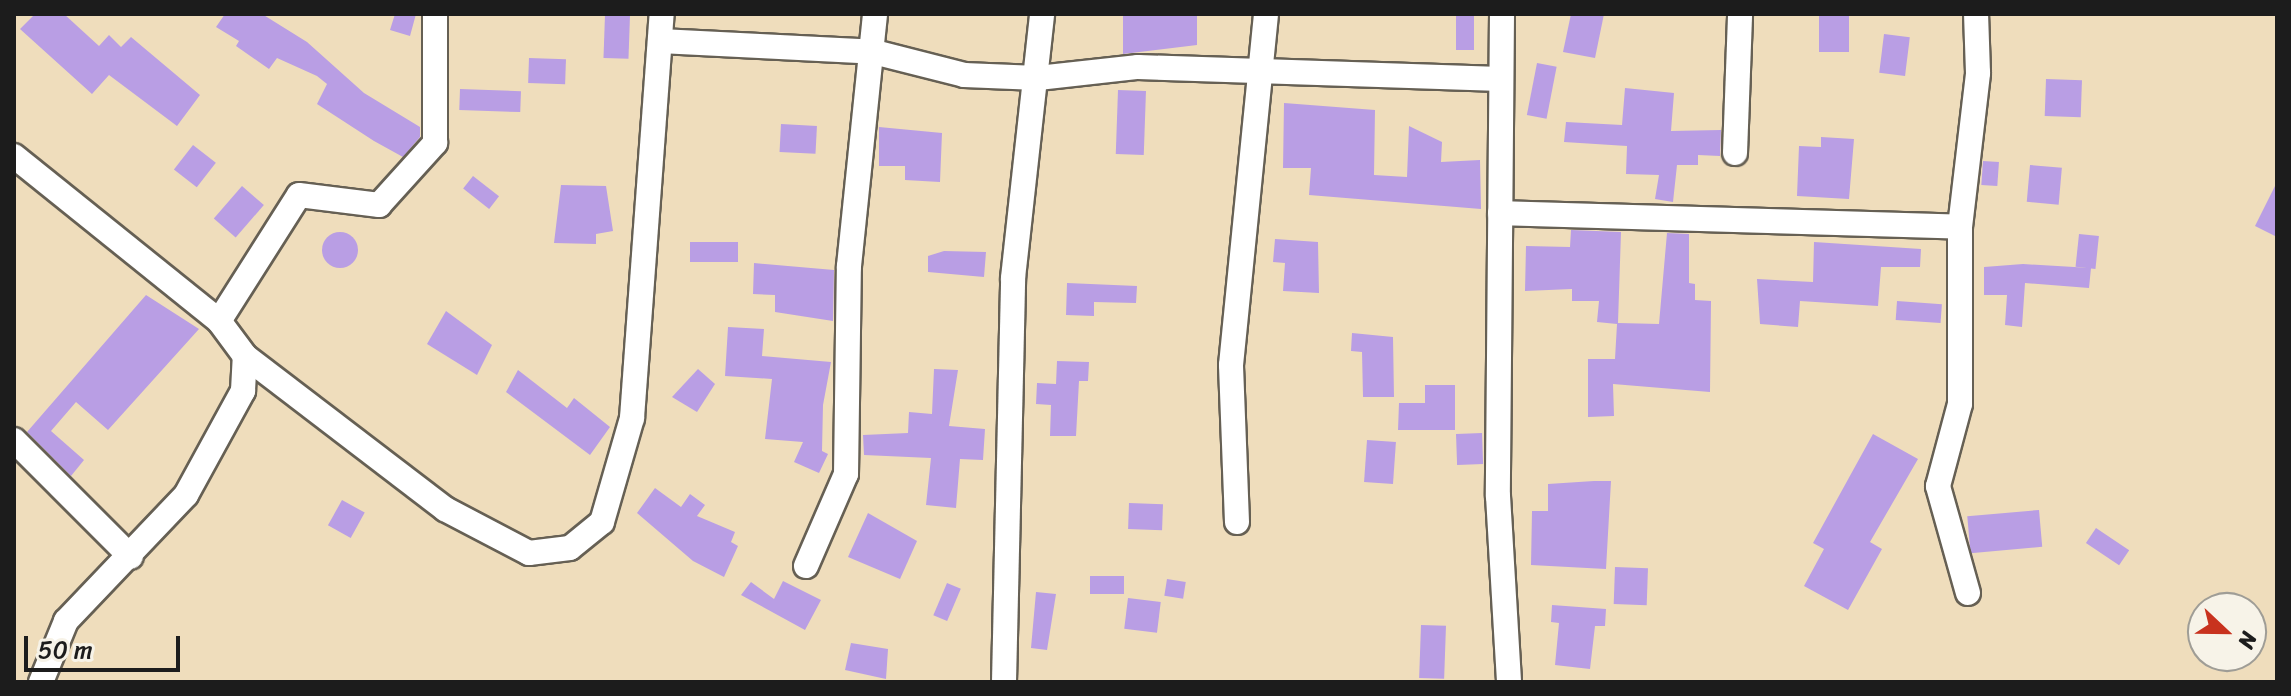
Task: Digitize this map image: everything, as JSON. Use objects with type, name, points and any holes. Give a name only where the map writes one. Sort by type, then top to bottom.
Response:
[{"type":"street","points":[[219,321],[299,195],[379,205],[435,143],[435,14]]},
{"type":"street","points":[[14,156],[219,321],[245,356],[445,509],[529,553],[570,548],[602,522],[632,418],[662,14]]},
{"type":"street","points":[[806,566],[846,474],[849,266],[874,52],[875,14]]},
{"type":"street","points":[[1004,682],[1013,278],[1038,78],[1042,14]]},
{"type":"street","points":[[1237,522],[1231,365],[1263,75],[1266,14]]},
{"type":"street","points":[[1502,14],[1498,496],[1509,682]]},
{"type":"street","points":[[1735,153],[1740,14]]},
{"type":"street","points":[[1968,593],[1938,486],[1960,404],[1960,227],[1978,73],[1976,14]]},
{"type":"street","points":[[660,41],[874,52],[964,75],[1038,78],[1138,67],[1263,75],[1501,79]]},
{"type":"street","points":[[1500,213],[1960,227]]},
{"type":"street","points":[[41,682],[66,621],[131,557],[186,495],[243,391],[245,356]]},
{"type":"street","points":[[14,440],[131,557]]},
{"type":"building","points":[[35,14],[64,14],[99,46],[109,35],[121,47],[131,37],[200,95],[177,126],[109,75],[92,94],[20,29]]},
{"type":"building","points":[[225,14],[262,14],[307,42],[364,93],[420,127],[420,137],[403,157],[374,141],[317,104],[327,84],[317,76],[277,58],[269,69],[236,46],[239,41],[216,27]]},
{"type":"building","points":[[395,14],[416,14],[410,36],[390,30]]},
{"type":"building","points":[[1123,14],[1197,14],[1197,45],[1123,54]]},
{"type":"building","points":[[1456,14],[1474,14],[1474,50],[1456,50]]},
{"type":"building","points":[[1571,14],[1604,14],[1595,58],[1563,52]]},
{"type":"building","points":[[1819,14],[1849,14],[1849,52],[1819,52]]},
{"type":"building","points":[[605,15],[630,16],[628,59],[603,58]]},
{"type":"building","points":[[1884,34],[1910,37],[1905,76],[1879,73]]},
{"type":"building","points":[[529,58],[566,59],[565,84],[528,83]]},
{"type":"building","points":[[1537,63],[1557,67],[1547,119],[1527,115]]},
{"type":"building","points":[[2046,79],[2082,80],[2081,117],[2045,116]]},
{"type":"building","points":[[1625,88],[1674,93],[1671,131],[1721,130],[1720,156],[1698,155],[1698,165],[1677,165],[1673,202],[1655,199],[1659,175],[1626,174],[1627,146],[1564,142],[1566,122],[1622,125]]},
{"type":"building","points":[[460,89],[521,91],[520,112],[459,110]]},
{"type":"building","points":[[1118,90],[1146,91],[1144,155],[1116,154]]},
{"type":"building","points":[[1284,103],[1375,110],[1374,175],[1407,177],[1409,126],[1442,142],[1441,162],[1480,160],[1481,209],[1309,195],[1311,168],[1283,168]]},
{"type":"building","points":[[781,124],[817,126],[815,154],[780,152]]},
{"type":"building","points":[[879,127],[942,133],[940,182],[905,180],[905,166],[879,166]]},
{"type":"building","points":[[1821,137],[1854,139],[1849,199],[1797,196],[1799,146],[1821,147]]},
{"type":"building","points":[[193,145],[216,163],[197,187],[174,169]]},
{"type":"building","points":[[1983,161],[1999,162],[1997,186],[1981,185]]},
{"type":"building","points":[[2030,165],[2062,168],[2059,205],[2027,202]]},
{"type":"building","points":[[473,176],[499,196],[489,209],[463,189]]},
{"type":"building","points":[[2277,182],[2277,237],[2255,226]]},
{"type":"building","points":[[561,185],[606,186],[613,231],[596,234],[596,244],[554,243]]},
{"type":"building","points":[[242,186],[264,205],[236,237],[214,218]]},
{"type":"building","points":[[1571,230],[1621,232],[1618,323],[1659,324],[1667,233],[1689,234],[1689,283],[1695,284],[1695,300],[1711,301],[1710,392],[1613,384],[1614,416],[1588,417],[1588,359],[1615,359],[1617,324],[1597,322],[1599,301],[1572,301],[1572,289],[1525,291],[1526,246],[1570,247]]},
{"type":"building","points":[[340,232],[353,237],[358,250],[353,263],[340,268],[327,263],[322,250],[327,237]]},
{"type":"building","points":[[2079,234],[2099,236],[2095,269],[2076,267]]},
{"type":"building","points":[[1275,239],[1318,242],[1319,293],[1283,291],[1285,263],[1273,262]]},
{"type":"building","points":[[690,242],[738,242],[738,262],[690,262]]},
{"type":"building","points":[[1814,242],[1921,249],[1920,267],[1881,267],[1878,306],[1800,301],[1798,327],[1760,324],[1757,279],[1813,282]]},
{"type":"building","points":[[944,251],[986,252],[984,277],[928,272],[928,256]]},
{"type":"building","points":[[754,263],[834,270],[833,321],[775,312],[775,295],[753,294]]},
{"type":"building","points":[[2023,264],[2091,268],[2089,288],[2025,283],[2022,327],[2005,325],[2007,295],[1984,295],[1984,267]]},
{"type":"building","points":[[1067,283],[1137,286],[1136,303],[1094,302],[1094,316],[1066,315]]},
{"type":"building","points":[[146,295],[199,329],[108,430],[76,402],[51,431],[84,460],[71,476],[27,432]]},
{"type":"building","points":[[1897,301],[1942,304],[1941,323],[1896,320]]},
{"type":"building","points":[[446,311],[492,345],[477,375],[427,344]]},
{"type":"building","points":[[728,327],[764,329],[762,356],[831,362],[823,405],[822,451],[828,454],[819,473],[794,462],[803,442],[765,439],[772,379],[725,376]]},
{"type":"building","points":[[1352,333],[1393,337],[1394,397],[1363,397],[1362,352],[1351,351]]},
{"type":"building","points":[[1057,361],[1089,362],[1088,381],[1079,381],[1076,436],[1050,436],[1051,405],[1036,404],[1037,383],[1056,384]]},
{"type":"building","points":[[698,369],[715,384],[697,412],[672,397]]},
{"type":"building","points":[[934,369],[958,370],[949,426],[985,429],[983,460],[960,459],[956,508],[926,505],[931,458],[864,455],[863,435],[908,433],[909,412],[932,414]]},
{"type":"building","points":[[518,370],[567,408],[574,398],[610,427],[590,455],[506,392]]},
{"type":"building","points":[[1425,385],[1455,385],[1455,430],[1398,430],[1399,403],[1425,403]]},
{"type":"building","points":[[1482,433],[1483,464],[1457,465],[1456,434]]},
{"type":"building","points":[[1873,434],[1918,459],[1870,542],[1882,549],[1848,610],[1804,586],[1824,549],[1813,543]]},
{"type":"building","points":[[1367,440],[1396,442],[1393,484],[1364,482]]},
{"type":"building","points":[[1611,481],[1606,569],[1531,565],[1532,511],[1548,511],[1548,484]]},
{"type":"building","points":[[655,488],[681,507],[690,494],[705,505],[697,516],[735,532],[731,542],[738,546],[724,577],[693,561],[637,513]]},
{"type":"building","points":[[342,500],[365,513],[351,538],[328,525]]},
{"type":"building","points":[[1129,503],[1163,504],[1162,530],[1128,529]]},
{"type":"building","points":[[2039,510],[2042,547],[1970,553],[1967,516]]},
{"type":"building","points":[[868,513],[917,541],[900,579],[848,557]]},
{"type":"building","points":[[2096,528],[2129,550],[2119,565],[2086,543]]},
{"type":"building","points":[[1615,567],[1648,568],[1647,605],[1614,604]]},
{"type":"building","points":[[1090,576],[1124,576],[1124,594],[1090,594]]},
{"type":"building","points":[[1167,579],[1186,582],[1183,599],[1164,596]]},
{"type":"building","points":[[783,581],[821,600],[805,630],[741,595],[751,582],[774,599]]},
{"type":"building","points":[[947,583],[961,589],[947,621],[933,615]]},
{"type":"building","points":[[1036,592],[1056,594],[1047,650],[1031,648]]},
{"type":"building","points":[[1128,598],[1161,602],[1157,633],[1124,629]]},
{"type":"building","points":[[1552,605],[1606,609],[1605,626],[1595,626],[1590,669],[1555,665],[1559,623],[1551,622]]},
{"type":"building","points":[[1421,625],[1446,626],[1444,679],[1419,678]]},
{"type":"building","points":[[851,643],[888,649],[886,679],[845,670]]}]
